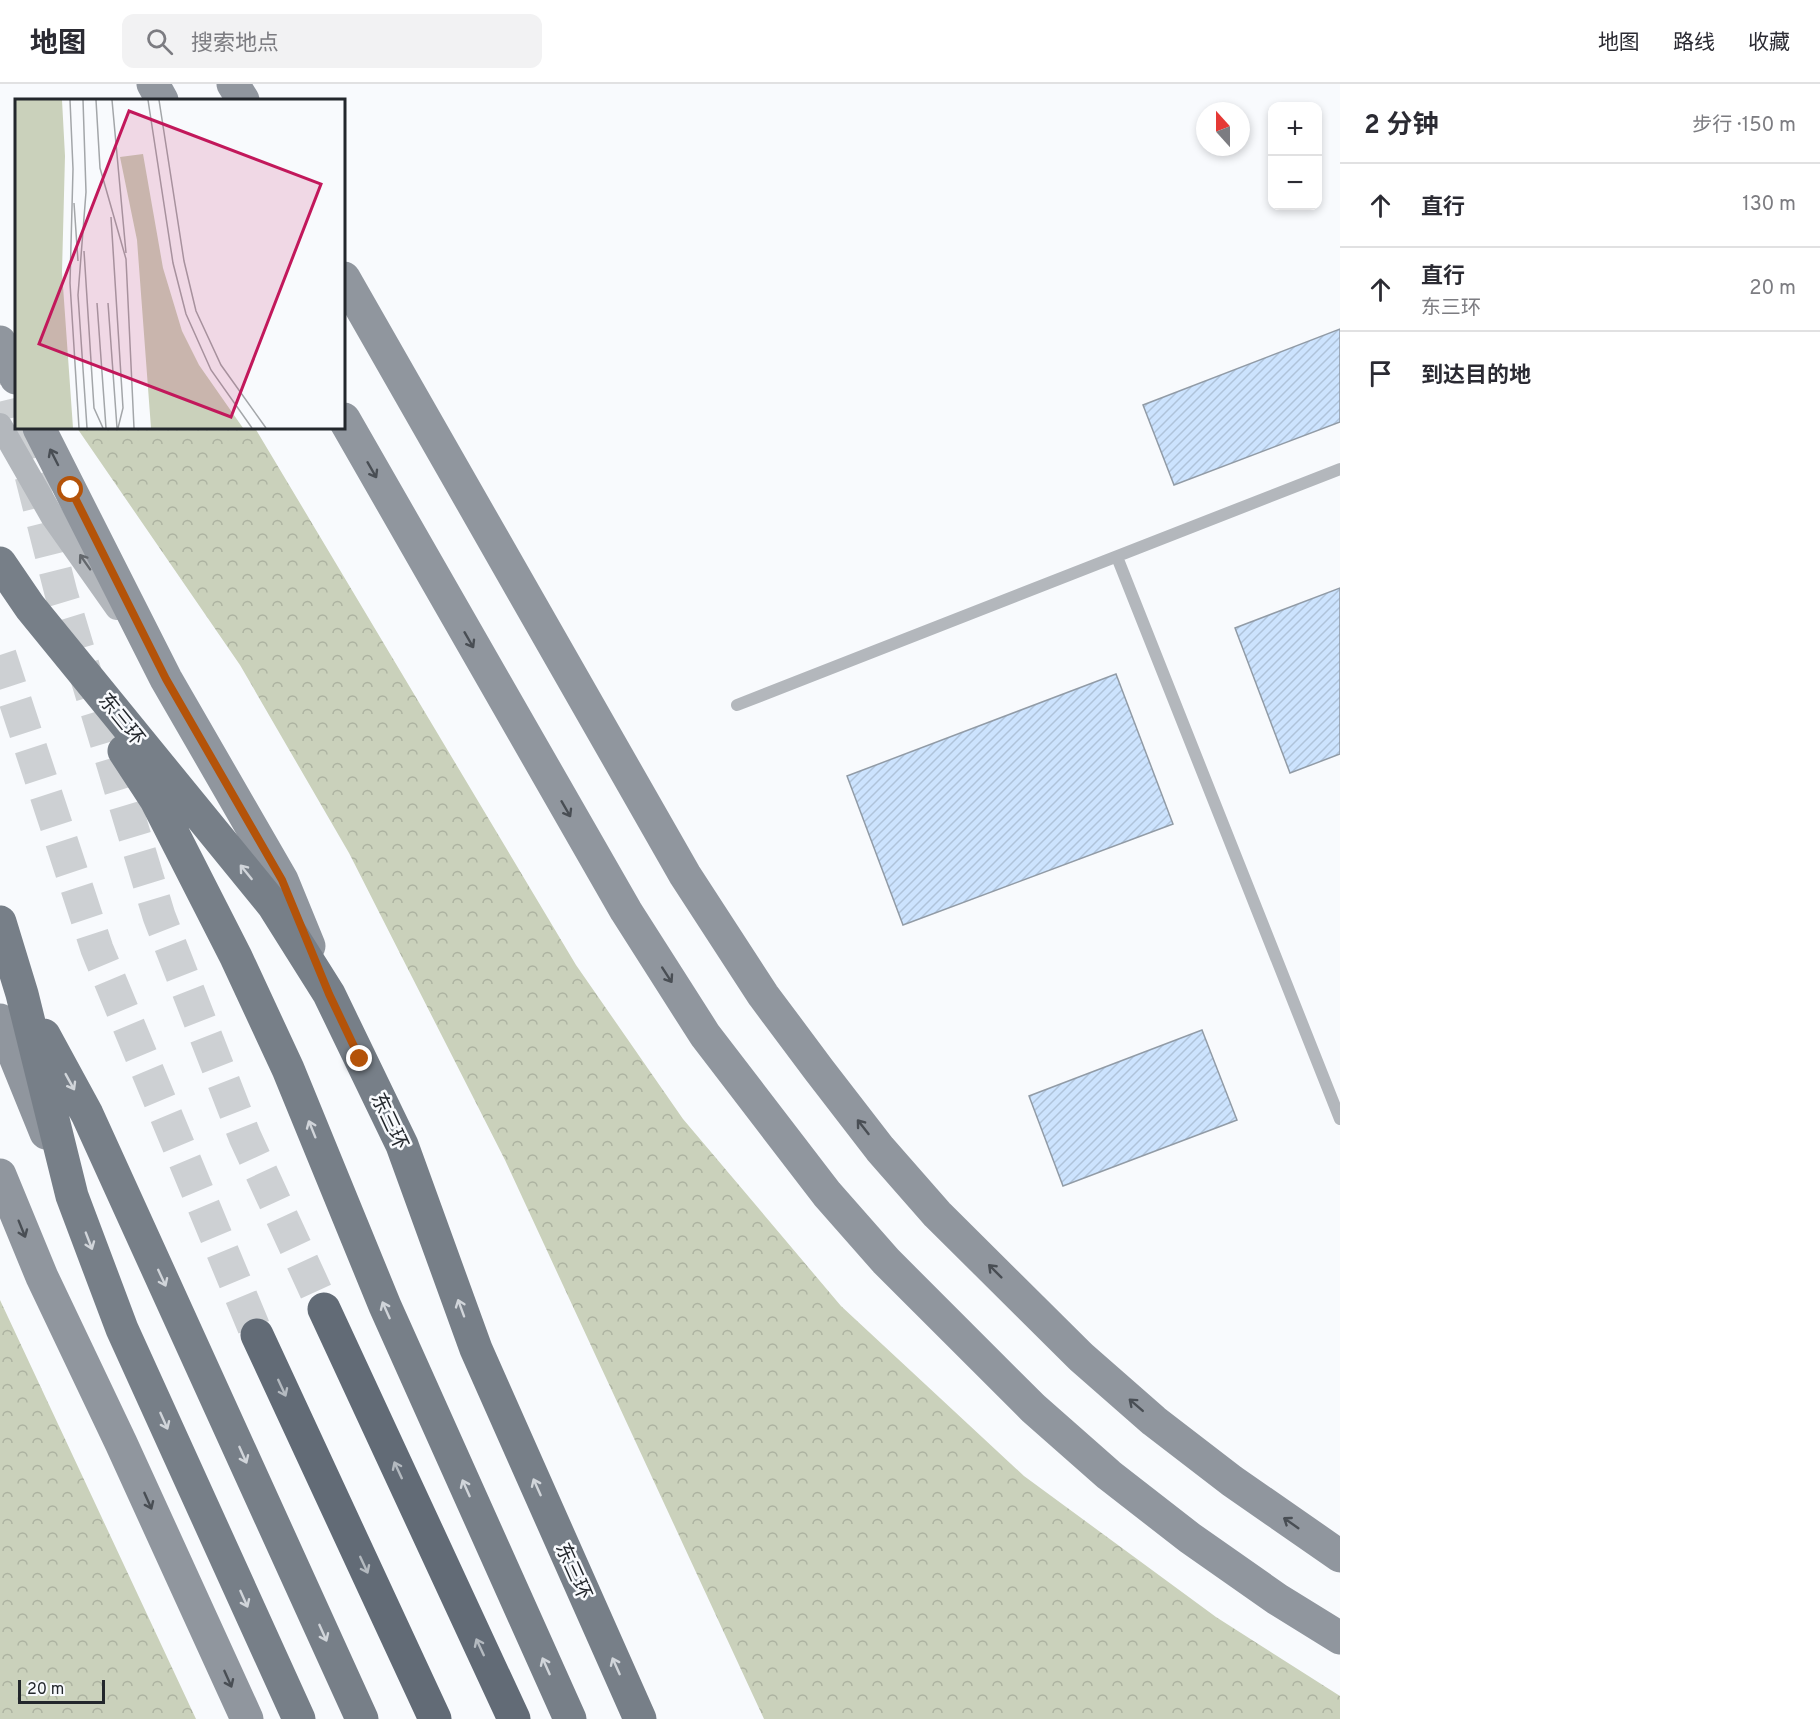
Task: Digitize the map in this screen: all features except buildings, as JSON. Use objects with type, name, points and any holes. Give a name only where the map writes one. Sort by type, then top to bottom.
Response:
[{"type":"highway","points":[[324,1309],[514,1719]]},
{"type":"highway","points":[[257,1335],[435,1719]]},
{"type":"main road","name":"东三环","points":[[0,563],[30,607],[273,905],[329,994],[402,1145],[476,1349],[640,1719]]},
{"type":"main road","points":[[30,607],[156,800],[236,957],[288,1069],[385,1306],[570,1719]]},
{"type":"main road","points":[[0,922],[22,994],[72,1196],[122,1329],[298,1719]]},
{"type":"main road","points":[[22,994],[87,1114],[362,1719]]},
{"type":"street","points":[[153,84],[161,99]]},
{"type":"street","points":[[233,84],[242,99]]},
{"type":"street","points":[[345,280],[686,875],[763,995],[839,1097],[880,1149],[937,1214],[1081,1357],[1154,1421],[1232,1482],[1340,1556]]},
{"type":"street","points":[[0,342],[15,376]]},
{"type":"street","points":[[345,421],[626,911],[705,1035],[826,1194],[886,1262],[1017,1393],[1109,1475],[1190,1538],[1277,1599],[1340,1638]]},
{"type":"street","points":[[0,425],[52,516],[166,679]]},
{"type":"street","points":[[40,429],[166,679],[282,880],[329,994]]},
{"type":"street","points":[[0,1020],[72,1196]]},
{"type":"street","points":[[0,1175],[42,1277],[126,1453],[246,1719]]},
{"type":"lane","points":[[737,705],[1340,470]]},
{"type":"lane","points":[[1117,557],[1340,1119]]},
{"type":"green space","points":[[78,429],[256,429],[576,965],[683,1119],[841,1306],[1024,1476],[1216,1617],[1340,1696],[1340,1719],[764,1719],[505,1160],[349,853],[240,665]]},
{"type":"green space","points":[[0,1300],[196,1719],[0,1719]]},
{"type":"tunnel","points":[[0,351],[15,413]]},
{"type":"tunnel","points":[[19,429],[61,593],[159,916],[245,1137],[324,1309]]},
{"type":"tunnel","points":[[0,655],[97,949],[257,1335]]},
{"type":"route","points":[[71,490],[166,679],[282,880],[329,994],[360,1059]]}]
